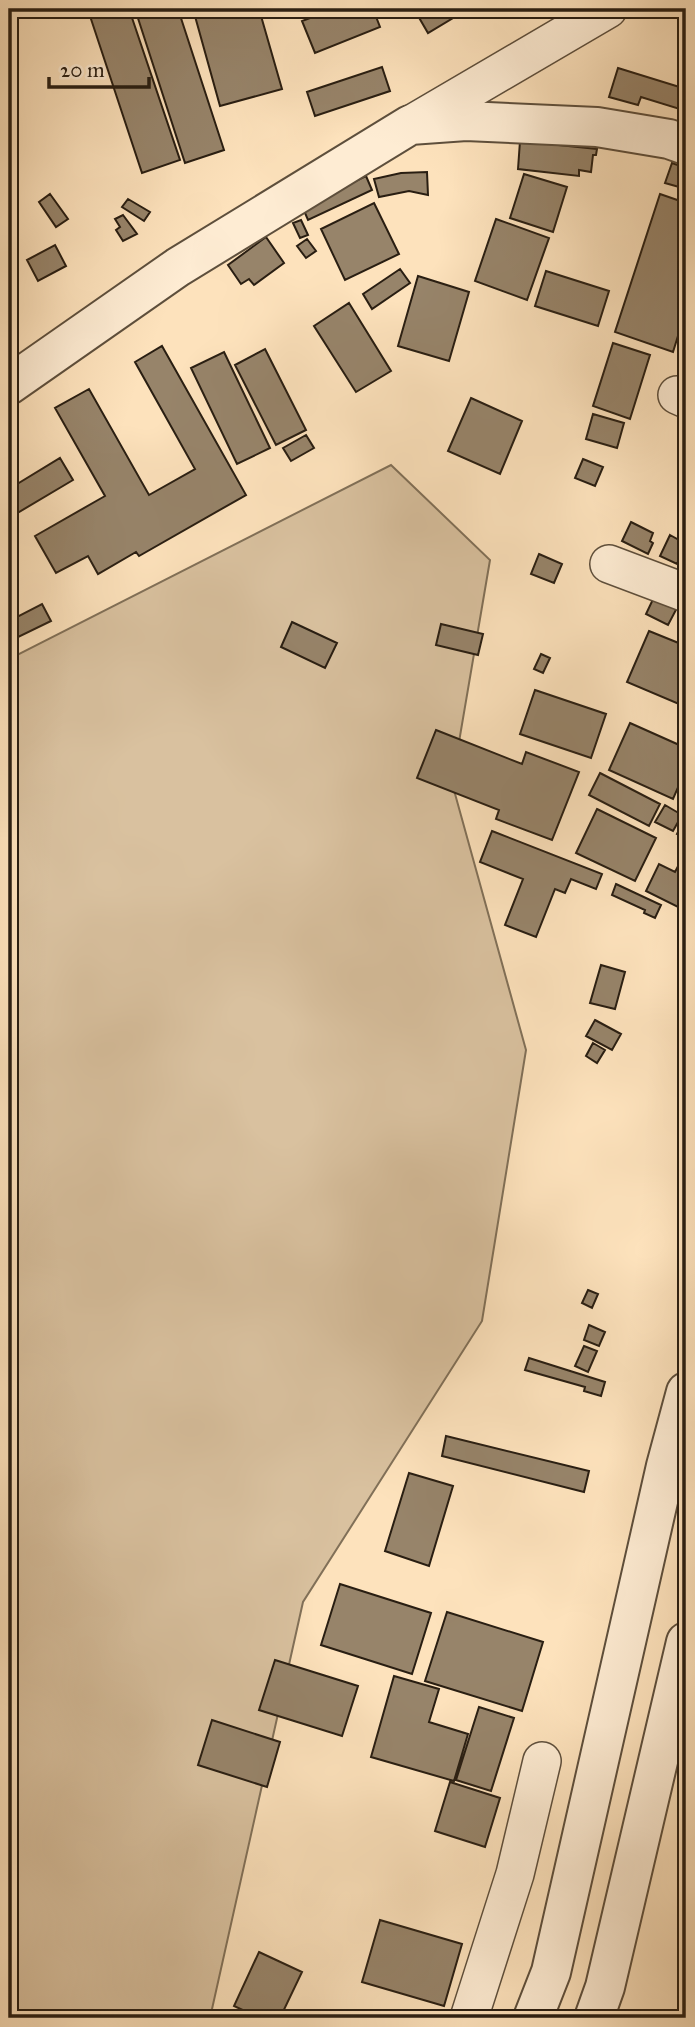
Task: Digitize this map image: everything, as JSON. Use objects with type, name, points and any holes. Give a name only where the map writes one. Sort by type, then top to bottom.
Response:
[{"type":"street","points":[[9,385],[178,267],[410,125],[608,9]]},
{"type":"street","points":[[410,125],[466,121],[597,127],[669,139],[686,145]]},
{"type":"street","points":[[609,564],[686,593]]},
{"type":"street","points":[[533,2018],[551,1972],[666,1466],[686,1392]]},
{"type":"street","points":[[594,2018],[605,1987],[686,1642]]},
{"type":"street","points":[[469,2018],[516,1874],[542,1761]]},
{"type":"shaded area","points":[[391,465],[490,560],[452,783],[526,1050],[482,1321],[303,1602],[210,2018],[9,2018],[9,659]]},
{"type":"building","points":[[103,9],[129,9],[180,160],[142,173],[89,13]]},
{"type":"building","points":[[135,9],[178,9],[224,150],[185,163]]},
{"type":"building","points":[[193,9],[259,9],[282,89],[220,106]]},
{"type":"building","points":[[334,9],[373,9],[380,27],[315,53],[302,21]]},
{"type":"building","points":[[414,9],[468,9],[428,33]]},
{"type":"building","points":[[382,67],[390,91],[315,116],[307,92]]},
{"type":"building","points":[[618,68],[686,89],[686,111],[641,97],[638,105],[609,97]]},
{"type":"building","points":[[520,141],[597,149],[596,155],[593,155],[591,172],[579,170],[579,176],[518,169]]},
{"type":"building","points":[[672,163],[686,168],[686,189],[665,183]]},
{"type":"building","points":[[427,172],[428,195],[409,191],[379,197],[374,179],[401,173]]},
{"type":"building","points":[[524,174],[567,187],[553,232],[510,218]]},
{"type":"building","points":[[366,176],[372,190],[308,220],[302,206]]},
{"type":"building","points":[[50,194],[68,219],[56,227],[39,202]]},
{"type":"building","points":[[660,194],[686,203],[686,310],[673,352],[615,332]]},
{"type":"building","points":[[128,199],[150,212],[144,221],[122,207]]},
{"type":"building","points":[[374,203],[399,254],[345,280],[321,229]]},
{"type":"building","points":[[123,215],[137,234],[123,241],[116,230],[120,227],[115,219]]},
{"type":"building","points":[[496,219],[549,238],[527,300],[475,281]]},
{"type":"building","points":[[301,220],[308,235],[300,238],[293,223]]},
{"type":"building","points":[[266,237],[284,263],[254,285],[249,279],[241,284],[228,265]]},
{"type":"building","points":[[307,239],[316,251],[306,258],[297,246]]},
{"type":"building","points":[[55,245],[66,266],[38,281],[27,260]]},
{"type":"building","points":[[400,269],[410,283],[372,309],[363,294]]},
{"type":"building","points":[[546,271],[609,291],[598,326],[535,306]]},
{"type":"building","points":[[418,276],[469,292],[449,361],[398,346]]},
{"type":"building","points":[[349,303],[391,371],[356,392],[314,326]]},
{"type":"building","points":[[613,343],[650,355],[630,419],[593,406]]},
{"type":"building","points":[[162,346],[246,495],[139,556],[136,552],[98,574],[88,556],[56,573],[35,536],[105,496],[55,408],[89,389],[149,495],[195,469],[135,362]]},
{"type":"building","points":[[265,349],[306,430],[276,445],[235,365]]},
{"type":"building","points":[[224,352],[270,448],[237,464],[191,368]]},
{"type":"building","points":[[471,398],[522,421],[500,474],[448,451]]},
{"type":"building","points":[[593,414],[624,423],[617,448],[586,439]]},
{"type":"building","points":[[306,435],[314,448],[291,461],[283,448]]},
{"type":"building","points":[[60,458],[73,480],[9,518],[9,489]]},
{"type":"building","points":[[583,459],[603,467],[595,486],[575,478]]},
{"type":"building","points":[[631,522],[653,533],[650,541],[653,543],[648,554],[622,541]]},
{"type":"building","points":[[670,535],[686,544],[677,564],[660,556]]},
{"type":"building","points":[[539,554],[562,564],[554,583],[531,574]]},
{"type":"building","points":[[655,595],[678,606],[668,625],[646,614]]},
{"type":"building","points":[[42,604],[51,621],[10,641],[9,621]]},
{"type":"building","points":[[292,622],[337,643],[325,668],[281,647]]},
{"type":"building","points":[[441,624],[483,634],[478,655],[436,645]]},
{"type":"building","points":[[649,631],[686,646],[686,707],[627,682]]},
{"type":"building","points":[[541,654],[550,658],[543,673],[534,669]]},
{"type":"building","points":[[535,690],[606,714],[591,758],[520,734]]},
{"type":"building","points":[[630,723],[686,748],[683,764],[686,769],[673,799],[609,770]]},
{"type":"building","points":[[436,730],[522,764],[526,752],[579,772],[552,840],[496,819],[499,810],[417,778]]},
{"type":"building","points":[[600,773],[660,804],[649,826],[589,795]]},
{"type":"building","points":[[665,805],[682,815],[673,831],[655,822]]},
{"type":"building","points":[[597,809],[656,838],[635,881],[576,853]]},
{"type":"building","points":[[686,816],[686,832],[684,831],[682,836],[677,834]]},
{"type":"building","points":[[492,831],[602,874],[596,889],[571,879],[565,893],[555,889],[536,937],[505,925],[523,879],[480,862]]},
{"type":"building","points":[[686,851],[686,911],[646,891],[659,864],[675,872]]},
{"type":"building","points":[[616,884],[661,905],[655,918],[644,913],[645,910],[612,895]]},
{"type":"building","points":[[601,965],[625,972],[615,1009],[590,1003]]},
{"type":"building","points":[[595,1020],[621,1034],[612,1050],[586,1036]]},
{"type":"building","points":[[593,1043],[605,1050],[597,1063],[586,1056]]},
{"type":"building","points":[[588,1290],[598,1294],[592,1308],[582,1303]]},
{"type":"building","points":[[589,1325],[605,1332],[599,1346],[584,1340]]},
{"type":"building","points":[[584,1346],[597,1351],[588,1372],[575,1366]]},
{"type":"building","points":[[529,1358],[605,1382],[601,1396],[584,1391],[585,1387],[525,1370]]},
{"type":"building","points":[[446,1436],[589,1471],[584,1492],[442,1456]]},
{"type":"building","points":[[409,1473],[453,1486],[429,1566],[385,1551]]},
{"type":"building","points":[[340,1584],[431,1613],[412,1674],[321,1645]]},
{"type":"building","points":[[447,1612],[543,1642],[522,1711],[425,1681]]},
{"type":"building","points":[[275,1660],[358,1686],[342,1736],[259,1710]]},
{"type":"building","points":[[394,1676],[439,1689],[429,1722],[468,1734],[454,1781],[371,1757]]},
{"type":"building","points":[[479,1707],[514,1718],[491,1791],[456,1780]]},
{"type":"building","points":[[212,1720],[280,1742],[267,1787],[198,1765]]},
{"type":"building","points":[[450,1782],[500,1798],[485,1847],[435,1831]]},
{"type":"building","points":[[380,1920],[462,1944],[444,2006],[362,1982]]},
{"type":"building","points":[[259,1952],[302,1972],[280,2018],[260,2018],[234,2006]]}]
